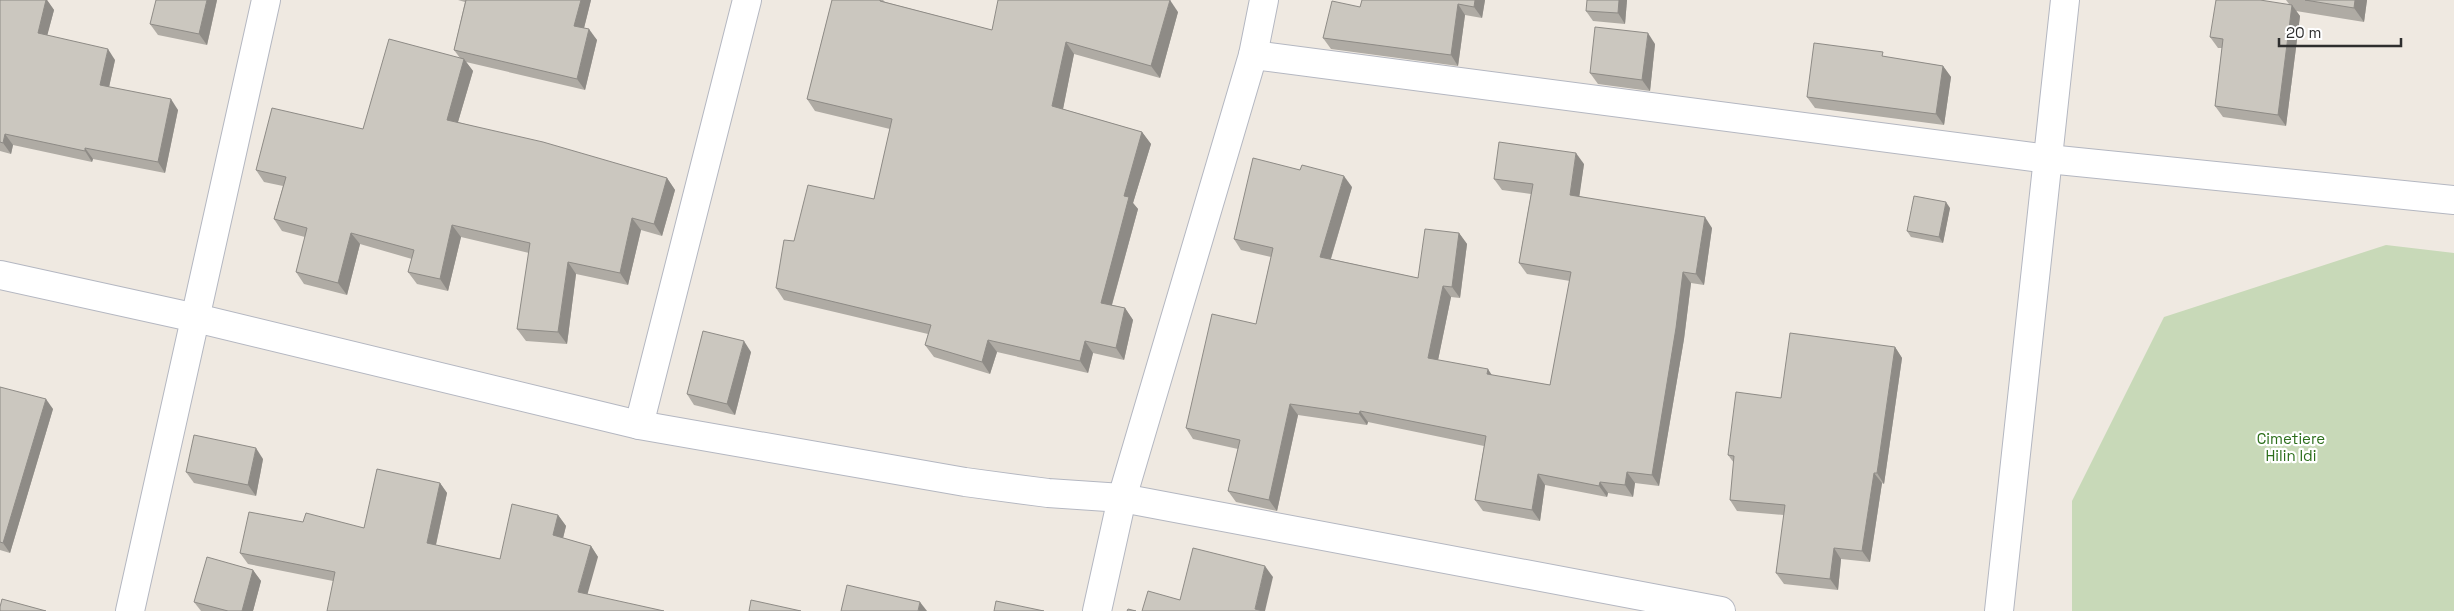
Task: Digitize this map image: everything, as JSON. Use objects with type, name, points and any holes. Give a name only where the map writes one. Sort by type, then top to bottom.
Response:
[{"type":"street","points":[[130,611],[266,0]]},
{"type":"street","points":[[639,426],[747,0]]},
{"type":"street","points":[[1097,611],[1122,498],[1253,55],[1264,0]]},
{"type":"street","points":[[1999,611],[2065,0]]},
{"type":"street","points":[[1253,55],[2048,159],[2454,200]]},
{"type":"street","points":[[0,275],[196,318],[639,426],[965,482],[1048,493],[1122,498],[1721,611]]},
{"type":"green space","name":"Cimetiere Hilin Idi","points":[[2386,245],[2454,253],[2454,611],[2072,611],[2072,501],[2164,317]]},
{"type":"building","points":[[0,0],[46,0],[38,33],[108,49],[100,85],[171,99],[158,162],[85,148],[85,151],[5,134],[3,143],[0,142]]},
{"type":"building","points":[[156,0],[207,0],[199,34],[150,24]]},
{"type":"building","points":[[466,0],[581,0],[574,26],[589,29],[577,79],[454,50]]},
{"type":"building","points":[[832,0],[880,0],[992,30],[998,0],[1170,0],[1151,66],[1066,42],[1052,106],[1142,132],[1124,196],[1129,197],[1101,303],[1125,308],[1116,348],[1085,341],[1080,361],[988,340],[982,362],[925,345],[931,325],[776,288],[784,240],[794,241],[808,185],[874,199],[892,119],[807,99]]},
{"type":"building","points":[[1362,0],[1475,0],[1474,7],[1458,4],[1451,55],[1323,38],[1332,1],[1360,7]]},
{"type":"building","points":[[1587,0],[1619,0],[1618,13],[1586,11]]},
{"type":"building","points":[[2216,0],[2260,0],[2292,5],[2278,115],[2215,106],[2223,39],[2210,37]]},
{"type":"building","points":[[2305,0],[2355,0],[2354,8]]},
{"type":"building","points":[[1595,27],[1648,33],[1642,80],[1590,73]]},
{"type":"building","points":[[389,39],[464,59],[447,120],[543,142],[667,178],[654,224],[632,218],[620,273],[568,262],[558,332],[517,329],[530,243],[452,225],[440,279],[408,272],[414,250],[351,233],[338,283],[296,272],[307,228],[274,219],[286,177],[256,170],[272,108],[363,129]]},
{"type":"building","points":[[1814,43],[1883,52],[1882,56],[1943,66],[1936,114],[1807,97]]},
{"type":"building","points":[[1499,142],[1576,153],[1570,195],[1705,217],[1696,274],[1683,272],[1676,328],[1652,475],[1627,472],[1625,485],[1600,482],[1599,486],[1538,474],[1532,510],[1475,500],[1486,436],[1360,411],[1359,414],[1290,404],[1269,500],[1228,491],[1240,440],[1186,428],[1212,314],[1256,324],[1273,248],[1234,239],[1253,158],[1300,170],[1302,165],[1344,176],[1320,257],[1418,278],[1425,229],[1459,233],[1452,287],[1443,286],[1428,358],[1488,369],[1487,374],[1550,385],[1571,272],[1519,263],[1533,184],[1494,179]]},
{"type":"building","points":[[1914,196],[1946,202],[1939,237],[1907,231]]},
{"type":"building","points":[[703,331],[744,341],[727,404],[687,394]]},
{"type":"building","points":[[1790,333],[1895,347],[1877,473],[1874,473],[1862,551],[1834,548],[1830,579],[1776,573],[1785,505],[1730,500],[1734,456],[1728,455],[1736,392],[1781,398]]},
{"type":"building","points":[[0,387],[46,399],[3,543],[0,542]]},
{"type":"building","points":[[194,435],[256,448],[248,485],[186,472]]},
{"type":"building","points":[[377,469],[440,483],[427,543],[500,559],[512,504],[558,515],[553,535],[591,546],[578,592],[664,611],[327,611],[335,572],[240,553],[249,512],[303,522],[306,513],[364,528]]},
{"type":"building","points":[[1193,548],[1265,566],[1255,609],[1263,611],[1142,611],[1148,591],[1180,600]]},
{"type":"building","points":[[207,557],[253,570],[242,611],[228,611],[194,602]]},
{"type":"building","points":[[847,585],[920,602],[918,611],[841,611]]},
{"type":"building","points":[[2,599],[46,611],[0,611]]},
{"type":"building","points":[[751,600],[801,611],[749,611]]},
{"type":"building","points":[[996,601],[1044,611],[994,611]]}]
